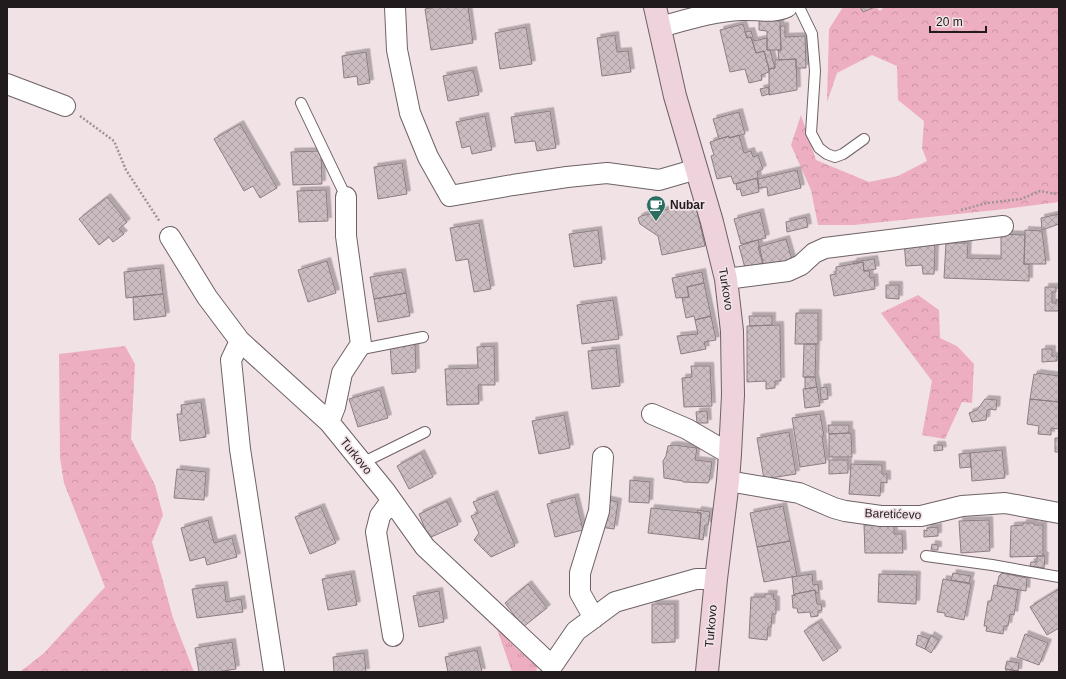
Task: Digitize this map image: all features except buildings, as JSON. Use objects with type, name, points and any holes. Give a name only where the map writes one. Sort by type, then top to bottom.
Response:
[{"type":"main road","name":"Turkovo","points":[[658,17],[676,96],[712,222],[726,279],[732,339],[733,395],[728,481],[716,579],[707,672]]},
{"type":"street","points":[[395,7],[397,50],[410,113],[428,157],[450,196],[567,177],[607,173],[659,180],[697,169]]},
{"type":"street","points":[[658,17],[716,14],[742,10],[769,11],[787,7]]},
{"type":"street","points":[[7,84],[65,106]]},
{"type":"street","points":[[329,422],[335,407],[342,373],[361,344],[346,236],[346,197]]},
{"type":"street","points":[[726,279],[788,271],[801,265],[814,253],[825,248],[1003,226]]},
{"type":"street","name":"Turkovo","points":[[170,237],[207,297],[240,341],[329,422],[392,501],[425,547],[554,670],[576,630],[616,602],[696,579],[716,579]]},
{"type":"street","points":[[240,341],[231,360],[240,449],[274,671]]},
{"type":"street","points":[[652,414],[687,429],[730,454]]},
{"type":"street","points":[[594,618],[580,593],[580,573],[599,511],[603,456]]},
{"type":"street","name":"Baretićevo","points":[[728,481],[799,493],[834,508],[881,516],[921,516],[962,506],[1005,502],[1059,514]]},
{"type":"street","points":[[392,501],[380,516],[376,532],[393,636]]},
{"type":"lane","points":[[800,7],[810,29],[815,71],[811,134],[819,148],[827,154],[835,157],[843,154],[864,139]]},
{"type":"lane","points":[[301,102],[346,197]]},
{"type":"lane","points":[[357,350],[423,337]]},
{"type":"lane","points":[[362,463],[426,432]]},
{"type":"lane","points":[[926,556],[992,565],[1059,577]]},
{"type":"path","points":[[65,106],[114,141],[126,170],[170,237]]},
{"type":"green space","points":[[843,7],[876,7],[880,11],[884,7],[1058,7],[1059,202],[854,225],[818,225],[811,190],[791,145],[801,115],[816,160],[869,182],[898,176],[927,161],[922,148],[924,121],[898,100],[897,66],[872,55],[837,73],[827,102],[829,29]]},
{"type":"green space","points":[[918,295],[939,310],[940,338],[957,346],[974,364],[972,403],[962,402],[945,439],[922,435],[932,381],[881,313]]},
{"type":"green space","points":[[125,346],[135,364],[131,439],[155,485],[163,515],[152,542],[173,618],[194,672],[20,672],[44,653],[105,587],[64,483],[60,458],[59,354]]},
{"type":"green space","points":[[497,629],[500,629],[517,649],[538,664],[536,672],[512,672]]},
{"type":"place","name":"Nubar","points":[[656,222]]}]
